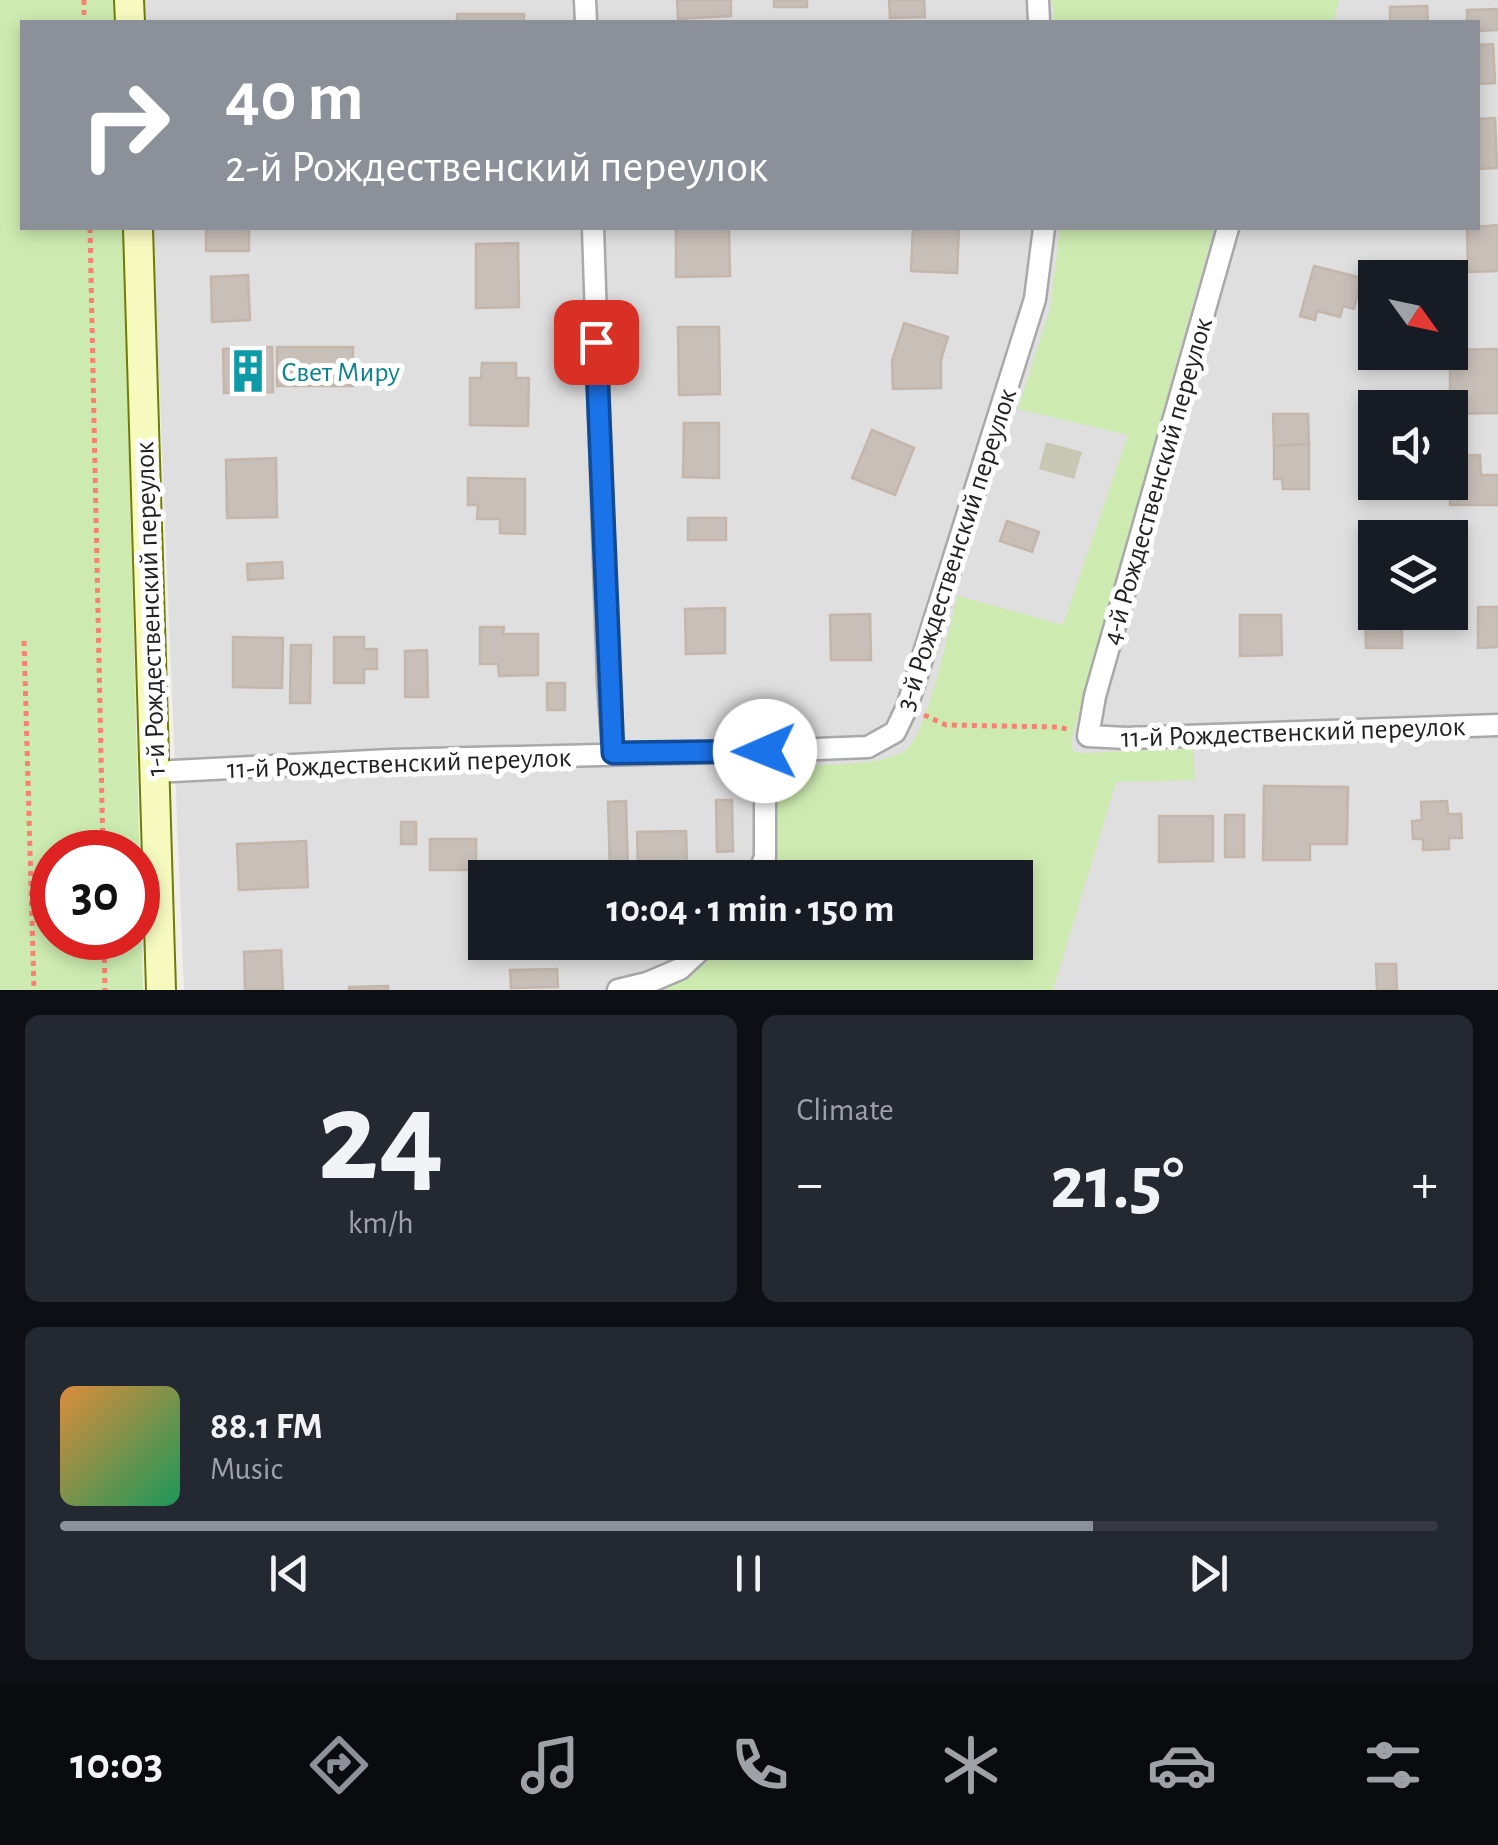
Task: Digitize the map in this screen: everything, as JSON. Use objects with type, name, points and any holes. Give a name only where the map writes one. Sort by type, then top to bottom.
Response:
[{"type":"street","name":"1-й Рождественский переулок","points":[[138,230],[161,990]]},
{"type":"street","points":[[593,230],[613,753]]},
{"type":"street","name":"3-й Рождественский переулок","points":[[765,751],[868,747],[895,732],[907,708],[1035,299],[1044,230]]},
{"type":"street","name":"4-й Рождественский переулок","points":[[1088,736],[1095,696],[1227,230]]},
{"type":"street","name":"11-й Рождественский переулок","points":[[1088,736],[1126,738],[1498,725]]},
{"type":"street","name":"11-й Рождественский переулок","points":[[154,772],[613,753],[765,751]]},
{"type":"street","points":[[764,860],[765,751]]},
{"type":"street","points":[[618,990],[647,983],[680,969],[690,960]]},
{"type":"path","points":[[90,230],[103,830]]},
{"type":"path","points":[[24,641],[34,990]]},
{"type":"path","points":[[907,708],[946,725],[1058,726],[1088,736]]},
{"type":"path","points":[[104,960],[105,990]]},
{"type":"shaded area","points":[[144,0],[1498,0],[1498,990],[184,990],[153,230],[1480,230],[1480,20],[145,20]]},
{"type":"shaded area","points":[[1046,442],[1082,452],[1074,479],[1039,469]]},
{"type":"green space","points":[[0,0],[115,0],[116,20],[20,20],[20,230],[123,230],[139,830],[30,830],[30,960],[142,960],[143,990],[0,990]]},
{"type":"green space","points":[[1052,0],[1339,0],[1334,20],[1054,20]]},
{"type":"green space","points":[[1060,230],[1213,230],[1071,741],[1073,751],[1084,753],[1193,748],[1195,780],[1116,782],[1053,990],[656,990],[686,975],[701,960],[1033,960],[1033,860],[770,860],[775,844],[776,767],[881,760],[906,750],[930,702],[958,596],[1063,625],[1128,435],[1018,409],[1050,309]]},
{"type":"building","points":[[677,0],[731,0],[731,16],[678,19]]},
{"type":"building","points":[[774,0],[807,0],[807,7],[774,7]]},
{"type":"building","points":[[889,0],[924,0],[925,17],[890,18]]},
{"type":"building","points":[[1427,6],[1428,20],[1390,20],[1390,7]]},
{"type":"building","points":[[1498,9],[1498,30],[1480,31],[1480,20],[1467,20],[1467,10]]},
{"type":"building","points":[[457,14],[524,14],[524,20],[457,20]]},
{"type":"building","points":[[1493,44],[1495,83],[1480,84],[1480,45]]},
{"type":"building","points":[[1495,118],[1497,168],[1480,169],[1480,119]]},
{"type":"building","points":[[1498,225],[1498,271],[1468,272],[1467,230],[1480,230],[1480,227]]},
{"type":"building","points":[[206,230],[249,230],[249,251],[206,251]]},
{"type":"building","points":[[676,230],[729,230],[730,276],[676,277]]},
{"type":"building","points":[[913,230],[959,230],[957,273],[911,271]]},
{"type":"building","points":[[518,243],[519,307],[476,308],[476,244]]},
{"type":"building","points":[[1314,266],[1358,277],[1354,309],[1343,306],[1340,317],[1317,311],[1315,320],[1300,316]]},
{"type":"building","points":[[248,275],[250,320],[212,322],[211,277]]},
{"type":"building","points":[[904,323],[948,337],[941,360],[941,388],[893,389],[892,361]]},
{"type":"building","points":[[678,327],[719,327],[720,394],[679,395]]},
{"type":"building","name":"Свет Миру","points":[[272,347],[273,392],[224,393],[223,349]]},
{"type":"building","points":[[277,347],[353,347],[353,386],[277,386]]},
{"type":"building","points":[[1498,349],[1498,413],[1468,414],[1468,390],[1450,390],[1450,370],[1468,370],[1468,350]]},
{"type":"building","points":[[482,363],[516,363],[516,378],[529,378],[528,426],[470,425],[470,378],[481,378]]},
{"type":"building","points":[[1273,414],[1308,414],[1309,444],[1274,446]]},
{"type":"building","points":[[684,423],[719,423],[719,478],[683,477]]},
{"type":"building","points":[[872,430],[914,448],[895,495],[852,478]]},
{"type":"building","points":[[1309,444],[1309,489],[1283,489],[1282,479],[1274,479],[1274,446]]},
{"type":"building","points":[[1468,455],[1480,455],[1481,475],[1498,475],[1498,505],[1450,505],[1450,500],[1468,500]]},
{"type":"building","points":[[276,458],[277,517],[227,518],[226,460]]},
{"type":"building","points":[[468,478],[525,479],[525,534],[500,533],[500,519],[477,519],[478,505],[468,505]]},
{"type":"building","points":[[688,518],[726,518],[726,540],[688,540]]},
{"type":"building","points":[[1007,521],[1039,532],[1032,552],[1000,541]]},
{"type":"building","points":[[282,562],[283,578],[248,580],[247,564]]},
{"type":"building","points":[[1478,607],[1498,607],[1498,647],[1478,648]]},
{"type":"building","points":[[725,608],[725,653],[686,654],[685,609]]},
{"type":"building","points":[[870,614],[871,660],[831,660],[830,615]]},
{"type":"building","points":[[1240,615],[1281,615],[1282,655],[1240,656]]},
{"type":"building","points":[[480,627],[504,627],[503,634],[538,634],[538,675],[499,676],[498,664],[480,664]]},
{"type":"building","points":[[1366,630],[1402,630],[1402,648],[1366,648]]},
{"type":"building","points":[[233,637],[283,638],[282,688],[233,687]]},
{"type":"building","points":[[334,637],[364,637],[364,649],[377,649],[377,669],[364,669],[364,683],[334,683]]},
{"type":"building","points":[[291,645],[311,645],[310,703],[290,703]]},
{"type":"building","points":[[427,650],[428,697],[405,697],[405,651]]},
{"type":"building","points":[[547,683],[565,683],[565,710],[547,710]]},
{"type":"building","points":[[1264,786],[1348,787],[1347,844],[1310,844],[1310,860],[1263,860]]},
{"type":"building","points":[[716,800],[732,800],[733,851],[717,852]]},
{"type":"building","points":[[626,801],[628,860],[610,860],[608,802]]},
{"type":"building","points":[[1447,801],[1448,814],[1461,814],[1462,838],[1449,838],[1449,849],[1423,850],[1423,839],[1413,839],[1412,821],[1422,820],[1421,802]]},
{"type":"building","points":[[1225,815],[1244,815],[1244,857],[1225,857]]},
{"type":"building","points":[[1159,816],[1213,816],[1213,861],[1159,862]]},
{"type":"building","points":[[401,822],[416,822],[416,844],[401,844]]},
{"type":"building","points":[[686,831],[687,860],[638,860],[637,832]]},
{"type":"building","points":[[430,839],[476,839],[476,860],[468,860],[468,870],[430,870]]},
{"type":"building","points":[[306,841],[308,887],[239,890],[237,844]]},
{"type":"building","points":[[281,950],[283,990],[245,990],[244,952]]},
{"type":"building","points":[[1376,964],[1396,964],[1397,990],[1377,990]]},
{"type":"building","points":[[557,969],[558,987],[511,988],[510,970]]},
{"type":"building","points":[[388,986],[388,990],[349,990],[349,987]]},
{"type":"place","name":"Свет Миру","points":[[248,371]]},
{"type":"route","points":[[596,342],[613,753],[765,751]]}]
